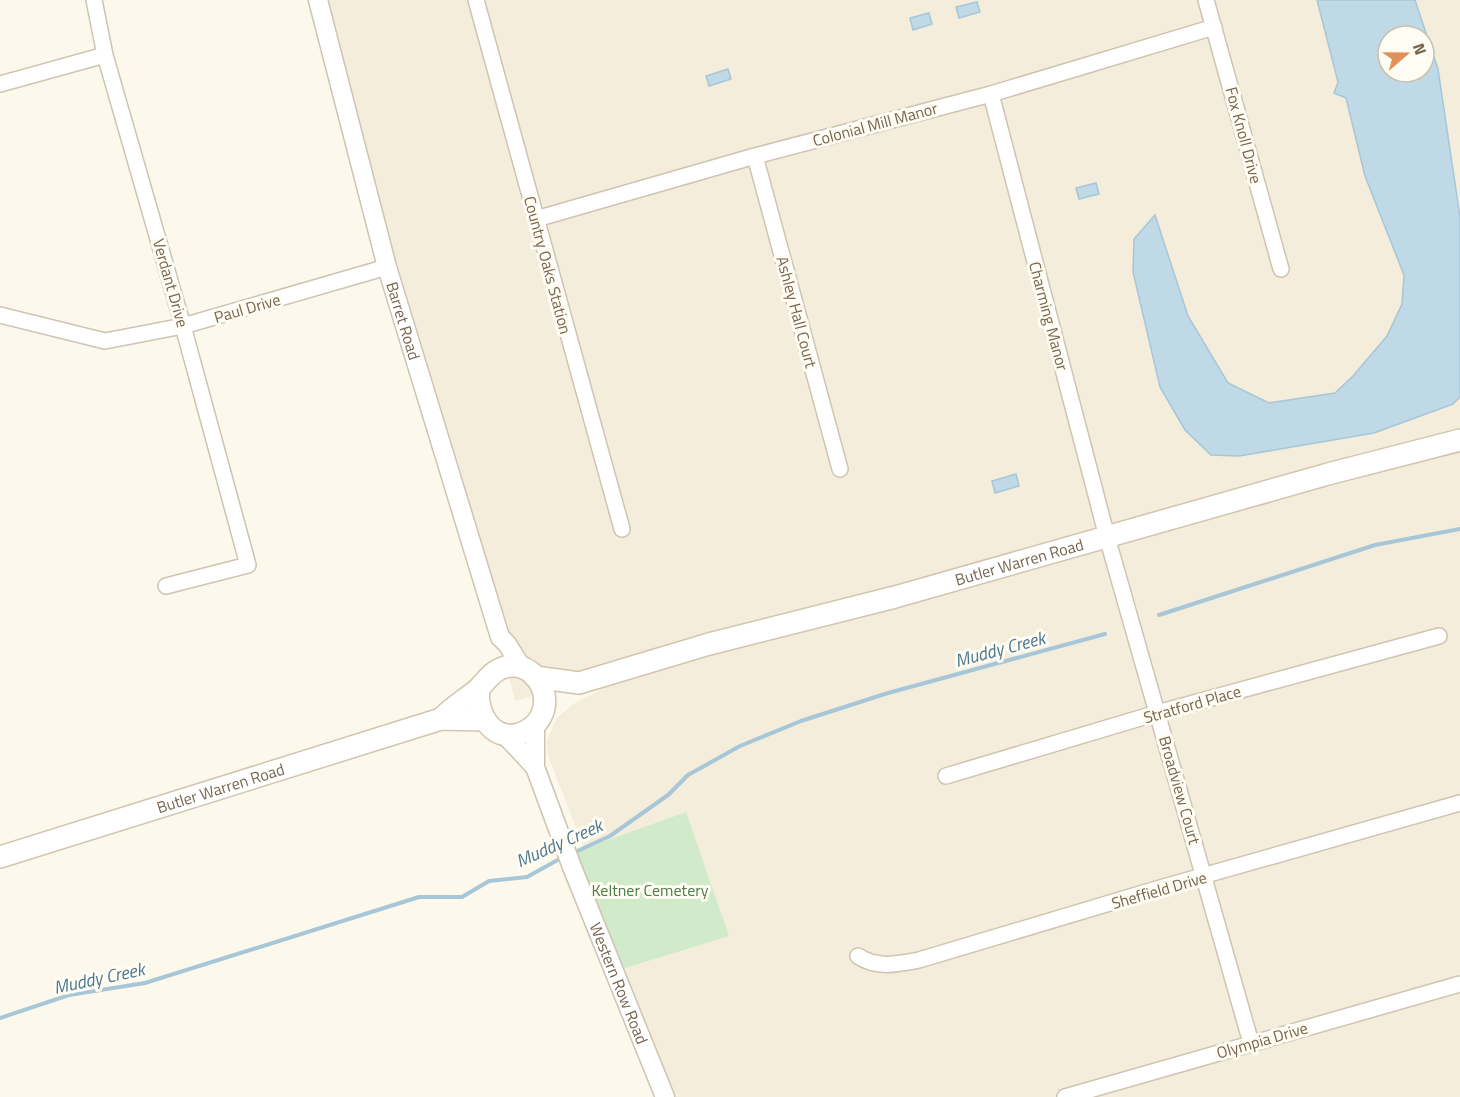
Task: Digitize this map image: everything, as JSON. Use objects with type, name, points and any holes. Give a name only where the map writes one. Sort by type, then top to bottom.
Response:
[{"type":"main road","name":"Butler Warren Road","points":[[441,718],[485,681],[505,668],[579,683],[699,647],[895,597],[1339,471],[1460,440]]},
{"type":"main road","points":[[529,673],[543,690],[545,699],[539,720]]},
{"type":"main road","points":[[485,681],[479,706],[484,720],[490,727],[505,735]]},
{"type":"main road","name":"Butler Warren Road","points":[[505,735],[520,734],[573,691],[579,683]]},
{"type":"main road","name":"Butler Warren Road","points":[[0,857],[441,718],[484,720]]},
{"type":"street","name":"Verdant Drive","points":[[94,0],[105,55],[183,326],[248,565],[166,586]]},
{"type":"street","name":"Barret Road","points":[[318,0],[387,267],[500,637],[496,658],[485,681]]},
{"type":"street","name":"Country Oaks Station","points":[[476,0],[622,529]]},
{"type":"street","name":"Fox Knoll Drive","points":[[1206,0],[1281,269]]},
{"type":"street","name":"Colonial Mill Manor","points":[[536,219],[755,156],[991,94],[1214,27]]},
{"type":"street","points":[[0,84],[105,55]]},
{"type":"street","name":"Charming Manor","points":[[991,94],[1107,537]]},
{"type":"street","name":"Ashley Hall Court","points":[[755,156],[840,469]]},
{"type":"street","name":"Paul Drive","points":[[0,315],[105,342],[183,326],[387,267]]},
{"type":"street","name":"Broadview Court","points":[[1107,537],[1251,1043]]},
{"type":"street","name":"Stratford Place","points":[[946,776],[1157,713],[1439,636]]},
{"type":"street","name":"Barret Road","points":[[500,637],[529,673]]},
{"type":"street","name":"Western Row Road","points":[[535,767],[539,720]]},
{"type":"street","name":"Western Row Road","points":[[505,735],[535,767],[572,867],[665,1097]]},
{"type":"street","name":"Sheffield Drive","points":[[858,956],[863,960],[882,964],[919,960],[1460,803]]},
{"type":"street","name":"Olympia Drive","points":[[1065,1097],[1460,984]]},
{"type":"shaded area","points":[[318,0],[1460,0],[1460,440],[515,701],[500,637]]},
{"type":"shaded area","points":[[1460,447],[1460,1097],[674,1097],[622,969],[686,812],[584,848],[548,756],[547,740],[556,719],[573,704],[606,687],[719,650]]},
{"type":"green space","name":"Keltner Cemetery","points":[[686,812],[729,936],[622,969],[568,854]]},
{"type":"water","points":[[1317,0],[1415,0],[1423,24],[1376,24],[1376,84],[1436,84],[1436,63],[1438,69],[1460,217],[1460,397],[1453,404],[1374,433],[1239,456],[1211,455],[1185,430],[1160,387],[1133,272],[1134,239],[1155,215],[1188,316],[1228,383],[1269,403],[1335,393],[1353,376],[1387,336],[1402,304],[1404,275],[1365,176],[1346,98],[1334,93],[1338,82]]},
{"type":"water","points":[[977,2],[980,12],[959,18],[956,7]]},
{"type":"water","points":[[929,13],[932,24],[913,30],[910,18]]},
{"type":"water","points":[[728,69],[731,79],[709,86],[706,76]]},
{"type":"water","points":[[1096,183],[1099,194],[1079,199],[1076,188]]},
{"type":"water","points":[[1016,474],[1019,486],[995,493],[992,481]]},
{"type":"waterway","name":"Muddy Creek","points":[[1159,615],[1375,545],[1460,529]]},
{"type":"waterway","name":"Muddy Creek","points":[[573,853],[610,836],[668,795],[688,775],[740,746],[801,721],[888,693],[1105,634]]},
{"type":"waterway","name":"Muddy Creek","points":[[0,1018],[69,995],[145,983],[419,897],[462,897],[489,881],[527,877],[563,857]]}]
